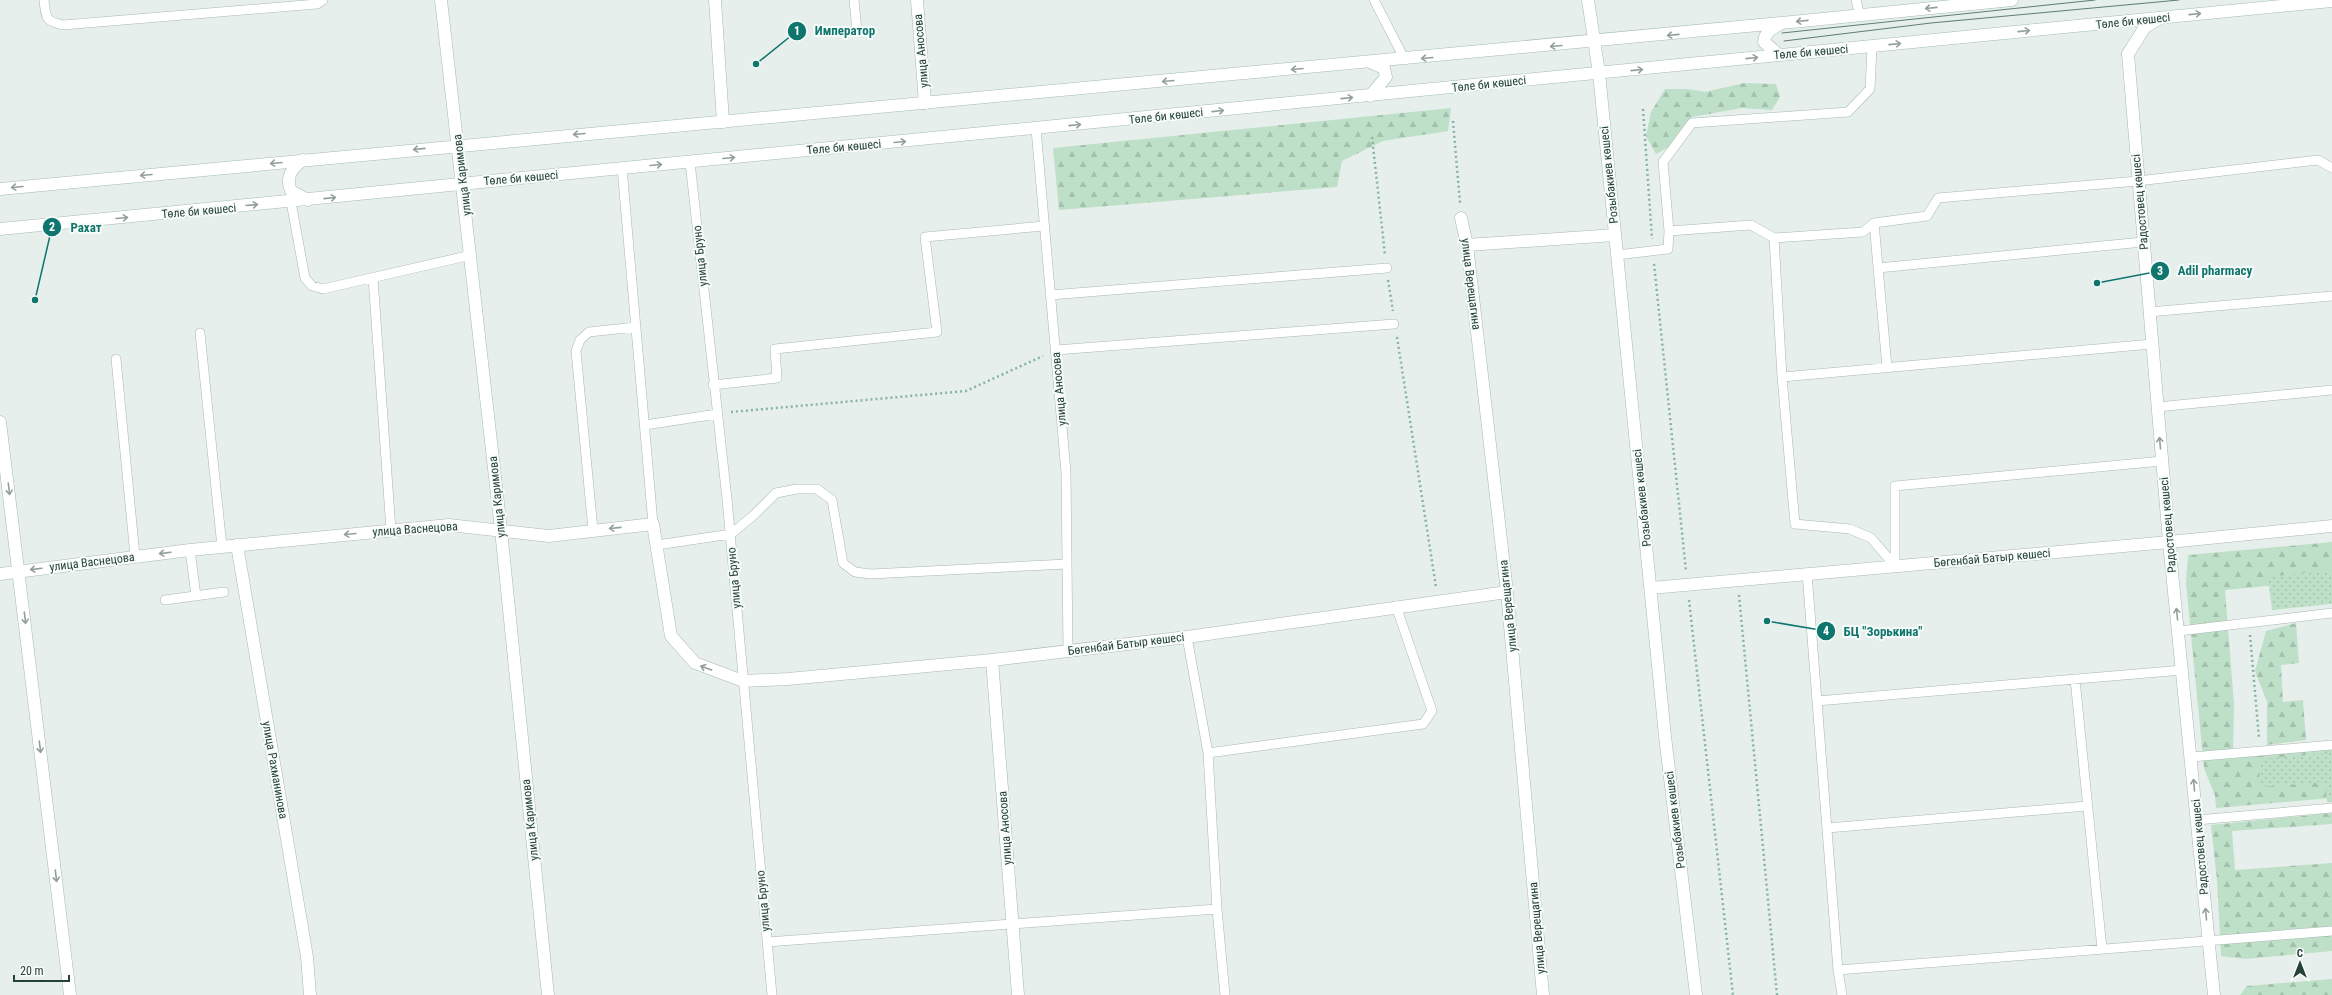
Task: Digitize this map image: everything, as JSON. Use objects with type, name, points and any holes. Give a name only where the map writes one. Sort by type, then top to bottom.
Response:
[{"type":"street","name":"улица Каримова","points":[[441,0],[471,255],[548,995]]},
{"type":"street","points":[[715,0],[723,122]]},
{"type":"street","name":"улица Аносова","points":[[917,0],[925,103]]},
{"type":"street","name":"Розыбакиев көшесі","points":[[1588,0],[1599,73],[1665,736],[1696,995]]},
{"type":"street","points":[[0,189],[458,145],[1595,43],[2012,0]]},
{"type":"street","name":"Төле би көшесі","points":[[0,229],[291,202],[463,183],[1036,129],[2332,1]]},
{"type":"street","name":"Радостовец көшесі","points":[[2160,18],[2145,27],[2128,54],[2169,542],[2183,670],[2214,995]]},
{"type":"street","points":[[1779,55],[1764,42],[1765,35],[1781,23]]},
{"type":"street","points":[[1370,63],[1384,68],[1386,77],[1370,96]]},
{"type":"street","points":[[303,160],[293,168],[289,185],[291,191],[308,200]]},
{"type":"street","name":"улица Верещагина","points":[[1461,218],[1467,245],[1507,592],[1543,995]]},
{"type":"street","points":[[1467,245],[1615,235]]},
{"type":"street","points":[[0,422],[70,995]]},
{"type":"street","name":"улица Васнецова","points":[[0,574],[135,556],[449,524],[549,536],[653,524]]},
{"type":"street","points":[[653,524],[671,636],[695,664],[743,681]]},
{"type":"street","name":"Бөгенбай Батыр көшесі","points":[[1651,588],[2332,526]]},
{"type":"street","name":"улица Рахманинова","points":[[237,545],[307,957],[310,995]]},
{"type":"street","name":"Бөгенбай Батыр көшесі","points":[[743,681],[788,679],[992,660],[1187,637],[1438,600],[1507,592]]},
{"type":"street","name":"улица Аносова","points":[[992,660],[1018,995]]},
{"type":"lane","points":[[44,0],[46,16],[51,22],[63,25],[317,4],[323,0]]},
{"type":"lane","points":[[854,0],[857,31]]},
{"type":"lane","points":[[1374,0],[1405,60]]},
{"type":"lane","points":[[1856,0],[1860,16]]},
{"type":"lane","points":[[1617,255],[1668,249],[1669,231],[1663,162],[1692,123],[1848,112],[1870,89],[1872,47]]},
{"type":"lane","name":"улица Аносова","points":[[1036,129],[1066,472],[1068,651]]},
{"type":"lane","points":[[1669,231],[1751,225],[1774,238],[1863,232],[1874,223],[1927,216],[1938,198],[2138,181],[2318,160],[2332,168]]},
{"type":"lane","name":"улица Бруно","points":[[690,162],[713,385],[731,534],[772,995]]},
{"type":"lane","points":[[622,168],[653,524]]},
{"type":"lane","points":[[291,202],[305,278],[312,286],[323,289],[471,255]]},
{"type":"lane","points":[[1874,223],[1887,367]]},
{"type":"lane","points":[[713,385],[777,378],[775,349],[937,332],[925,237],[1044,226]]},
{"type":"lane","points":[[1774,238],[1782,377],[1795,524],[1850,529],[1871,538],[1895,566]]},
{"type":"lane","points":[[1878,268],[2143,242]]},
{"type":"lane","points":[[1050,295],[1387,268]]},
{"type":"lane","points":[[373,278],[391,530]]},
{"type":"lane","points":[[2149,312],[2332,296]]},
{"type":"lane","points":[[1056,350],[1394,324]]},
{"type":"lane","points":[[593,530],[576,351],[580,340],[589,332],[636,327]]},
{"type":"lane","points":[[200,333],[222,547]]},
{"type":"lane","points":[[1782,377],[2152,344]]},
{"type":"lane","points":[[116,359],[135,556]]},
{"type":"lane","points":[[2157,407],[2332,390]]},
{"type":"lane","points":[[645,424],[717,414]]},
{"type":"lane","points":[[1895,566],[1894,486],[2162,461]]},
{"type":"lane","points":[[657,545],[731,534],[754,515],[776,493],[797,488],[817,488],[832,500],[843,563],[855,572],[871,574],[1067,564]]},
{"type":"lane","points":[[190,550],[196,596]]},
{"type":"lane","points":[[1807,573],[1838,970],[1842,995]]},
{"type":"lane","points":[[165,600],[224,592]]},
{"type":"lane","points":[[1208,753],[1423,724],[1432,711],[1396,606]]},
{"type":"lane","points":[[2179,631],[2332,613]]},
{"type":"lane","points":[[1187,637],[1208,753],[1217,909],[1225,995]]},
{"type":"lane","points":[[1817,701],[2183,670]]},
{"type":"lane","points":[[2075,679],[2102,949]]},
{"type":"lane","points":[[2191,757],[2332,744]]},
{"type":"lane","points":[[1827,828],[2088,806]]},
{"type":"lane","points":[[2197,820],[2332,808]]},
{"type":"lane","points":[[767,942],[1217,909]]},
{"type":"lane","points":[[1838,970],[2332,931]]},
{"type":"path","points":[[1643,109],[1653,251],[1687,584],[1733,995]]},
{"type":"path","points":[[1452,121],[1461,218]]},
{"type":"path","points":[[1372,136],[1394,324],[1438,600]]},
{"type":"path","points":[[717,414],[966,391],[1056,350]]},
{"type":"path","points":[[1738,579],[1776,995]]},
{"type":"path","points":[[2249,623],[2260,750]]},
{"type":"green space","points":[[1744,83],[1776,84],[1780,97],[1772,110],[1742,108],[1692,117],[1671,146],[1656,154],[1646,136],[1651,112],[1665,89],[1688,89],[1705,92]]},
{"type":"green space","points":[[1451,108],[1448,131],[1383,141],[1342,161],[1337,187],[1059,210],[1053,148]]},
{"type":"green space","points":[[2332,542],[2332,580],[2225,590],[2234,704],[2233,755],[2332,748],[2332,798],[2216,808],[2215,796],[2204,768],[2186,583],[2188,555]]},
{"type":"green space","points":[[2332,570],[2332,604],[2272,610],[2268,577]]},
{"type":"green space","points":[[2296,623],[2299,663],[2281,665],[2283,702],[2303,700],[2306,740],[2267,745],[2267,702],[2255,671],[2266,631]]},
{"type":"green space","points":[[2332,753],[2332,802],[2327,802],[2325,782],[2260,787],[2259,759]]},
{"type":"green space","points":[[2332,813],[2332,824],[2232,831],[2235,870],[2332,863],[2332,951],[2245,959],[2221,956],[2217,880],[2211,825]]},
{"type":"green space","points":[[2332,979],[2332,995],[2240,995],[2247,986]]},
{"type":"tram line","points":[[1782,33],[2095,0]]},
{"type":"tram line","points":[[1784,41],[1931,23],[2179,0]]},
{"type":"place","name":"Император","points":[[756,64]]},
{"type":"place","name":"Adil pharmacy","points":[[2097,283]]},
{"type":"place","name":"Рахат","points":[[35,300]]},
{"type":"place","name":"БЦ \"Зорькина\"","points":[[1767,621]]}]
